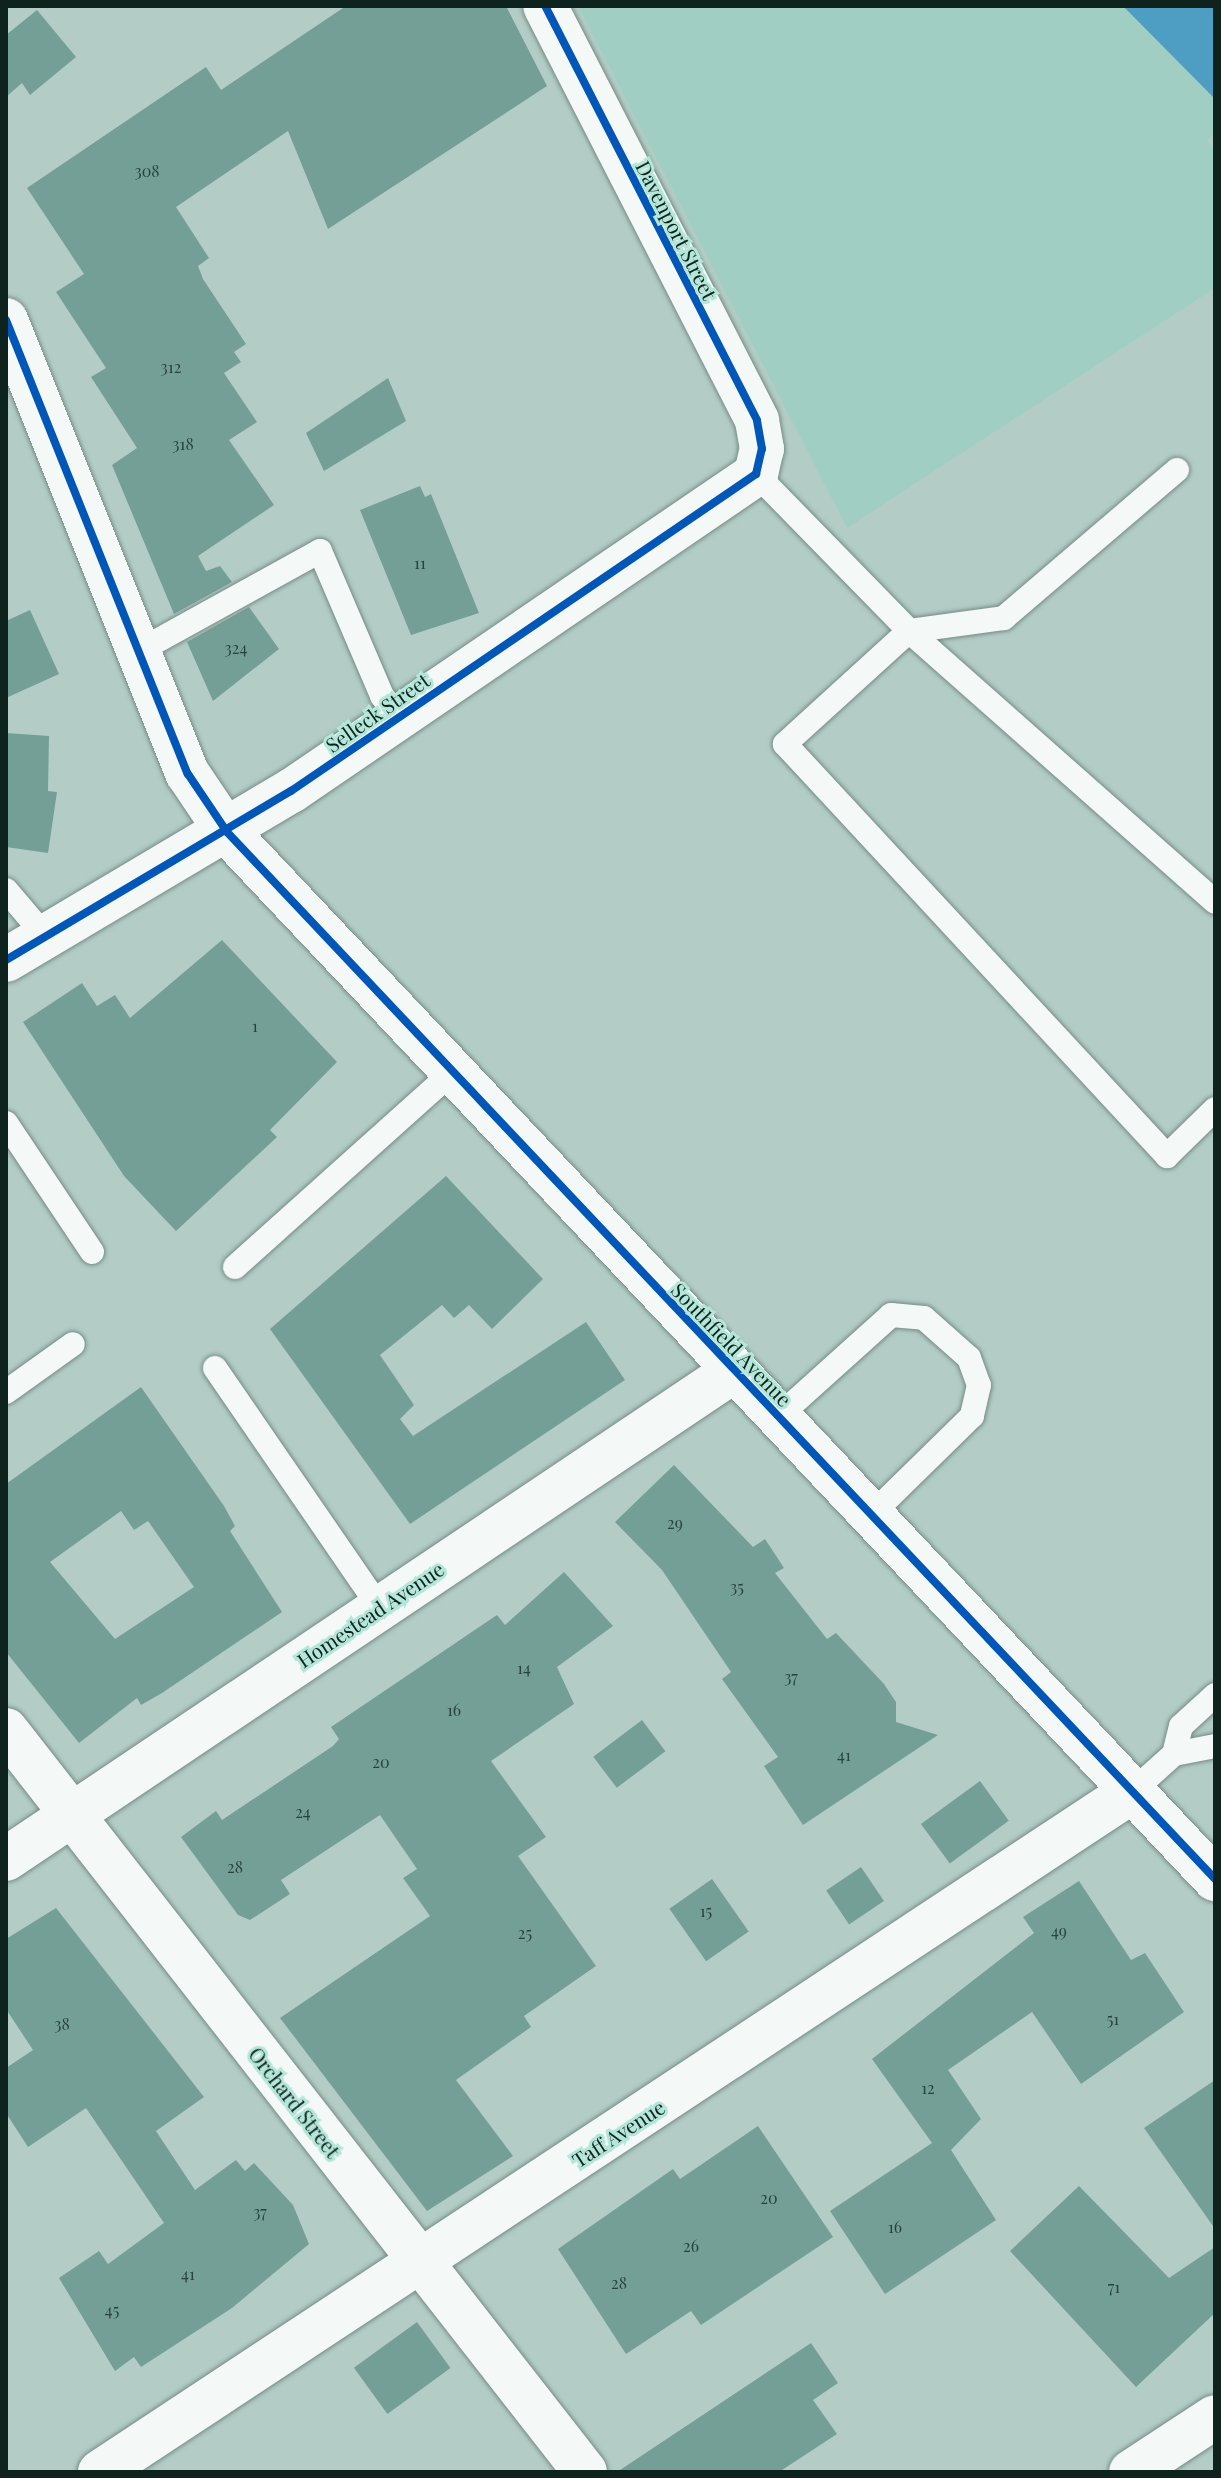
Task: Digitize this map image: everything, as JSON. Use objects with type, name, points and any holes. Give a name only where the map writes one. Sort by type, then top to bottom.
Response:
[{"type":"street","name":"Davenport Street","points":[[545,6],[757,420],[762,449],[756,474]]},
{"type":"street","name":"Southfield Avenue","points":[[6,320],[188,774],[227,832],[451,1073],[1134,1790],[1215,1879]]},
{"type":"street","name":"Selleck Street","points":[[6,960],[227,832],[756,474]]},
{"type":"street","name":"Homestead Avenue","points":[[6,1859],[735,1370]]},
{"type":"street","name":"Orchard Street","points":[[6,1730],[585,2472]]},
{"type":"street","name":"Taff Avenue","points":[[100,2472],[1134,1790]]},
{"type":"street","points":[[1131,2472],[1215,2417]]},
{"type":"lane","points":[[1177,470],[1004,618],[909,631],[785,744],[1167,1156],[1215,1109]]},
{"type":"lane","points":[[756,474],[909,631],[1215,902]]},
{"type":"lane","points":[[137,652],[320,551],[382,696],[398,716]]},
{"type":"lane","points":[[6,890],[46,937]]},
{"type":"lane","points":[[235,1267],[451,1073]]},
{"type":"lane","points":[[6,1123],[92,1252]]},
{"type":"lane","points":[[779,1416],[891,1315],[924,1318],[969,1358],[979,1385],[972,1416],[872,1514]]},
{"type":"lane","points":[[6,1392],[73,1344]]},
{"type":"lane","points":[[215,1368],[379,1607]]},
{"type":"lane","points":[[1174,1754],[1181,1726],[1215,1695]]},
{"type":"lane","points":[[1134,1790],[1174,1754],[1215,1746]]},
{"type":"shaded area","points":[[578,6],[1123,6],[1215,99],[1215,133],[1207,140],[1215,151],[1215,288],[847,528]]},
{"type":"water","points":[[1123,6],[1215,6],[1215,99]]},
{"type":"building","points":[[346,6],[506,6],[547,86],[328,229],[288,131],[176,207],[209,258],[198,266],[203,279],[246,344],[234,352],[241,362],[224,373],[257,422],[229,440],[274,505],[198,556],[206,571],[220,566],[232,582],[174,614],[112,465],[137,448],[91,377],[106,368],[56,292],[84,274],[27,188],[206,67],[221,90]]},
{"type":"building","points":[[37,10],[76,57],[30,95],[22,83],[6,97],[6,35]]},
{"type":"building","points":[[388,378],[406,421],[324,471],[306,433]]},
{"type":"building","points":[[420,486],[425,497],[431,494],[479,613],[411,635],[360,510]]},
{"type":"building","points":[[249,607],[279,649],[213,701],[187,642]]},
{"type":"building","points":[[30,610],[59,674],[6,698],[6,621]]},
{"type":"building","points":[[6,733],[49,736],[48,791],[57,792],[48,853],[6,847]]},
{"type":"building","points":[[222,940],[337,1062],[270,1130],[277,1137],[176,1231],[124,1176],[23,1022],[82,983],[97,1006],[115,995],[130,1018]]},
{"type":"building","points":[[446,1176],[543,1279],[492,1329],[469,1305],[454,1318],[442,1305],[380,1355],[414,1405],[400,1419],[413,1436],[586,1322],[625,1380],[410,1524],[270,1329]]},
{"type":"building","points":[[141,1387],[224,1506],[235,1526],[230,1531],[282,1612],[162,1693],[141,1705],[137,1698],[79,1743],[6,1652],[6,1484]],"holes":[[[121,1511],[134,1530],[148,1521],[194,1587],[115,1639],[50,1562]]]},
{"type":"building","points":[[674,1465],[753,1547],[765,1539],[784,1568],[775,1573],[827,1639],[836,1633],[884,1684],[896,1702],[896,1722],[938,1735],[803,1825],[764,1766],[778,1757],[722,1679],[731,1672],[662,1570],[615,1522]]},
{"type":"building","points":[[564,1572],[613,1626],[557,1667],[574,1704],[491,1761],[546,1837],[518,1856],[596,1966],[524,2016],[531,2027],[456,2080],[513,2156],[427,2211],[280,2018],[430,1916],[403,1878],[417,1869],[380,1815],[281,1880],[290,1894],[250,1920],[238,1915],[181,1837],[216,1811],[222,1820],[333,1746],[339,1739],[331,1727],[497,1615],[505,1625]]},
{"type":"building","points":[[642,1720],[665,1751],[617,1788],[593,1757]]},
{"type":"building","points":[[980,1781],[1009,1821],[950,1864],[921,1824]]},
{"type":"building","points":[[861,1867],[884,1901],[849,1924],[826,1890]]},
{"type":"building","points":[[712,1879],[749,1931],[706,1961],[669,1909]]},
{"type":"building","points":[[1079,1881],[1131,1960],[1145,1953],[1184,2012],[1081,2084],[1032,2012],[948,2070],[981,2119],[951,2150],[996,2220],[885,2294],[830,2211],[932,2143],[872,2059],[1034,1933],[1023,1917]]},
{"type":"building","points":[[56,1908],[204,2097],[156,2131],[195,2190],[236,2160],[245,2171],[254,2163],[293,2205],[309,2244],[232,2308],[141,2367],[134,2357],[115,2371],[59,2278],[99,2251],[108,2264],[164,2223],[86,2108],[28,2147],[6,2113],[6,2068],[33,2050],[6,2009],[6,1939]]},
{"type":"building","points":[[1215,2080],[1215,2229],[1144,2128]]},
{"type":"building","points":[[758,2126],[833,2237],[701,2325],[691,2311],[626,2354],[558,2249],[673,2169],[680,2179]]},
{"type":"building","points":[[1079,2186],[1169,2278],[1215,2247],[1215,2313],[1136,2387],[1010,2251]]},
{"type":"building","points":[[417,2322],[451,2368],[387,2414],[354,2368]]},
{"type":"building","points":[[811,2343],[838,2383],[813,2400],[837,2434],[779,2472],[617,2472]]},
{"type":"cycle path","points":[[6,960],[291,791],[756,474],[762,449],[757,420],[545,6]]},
{"type":"cycle path","points":[[6,320],[188,774],[227,832],[1215,1879]]}]
